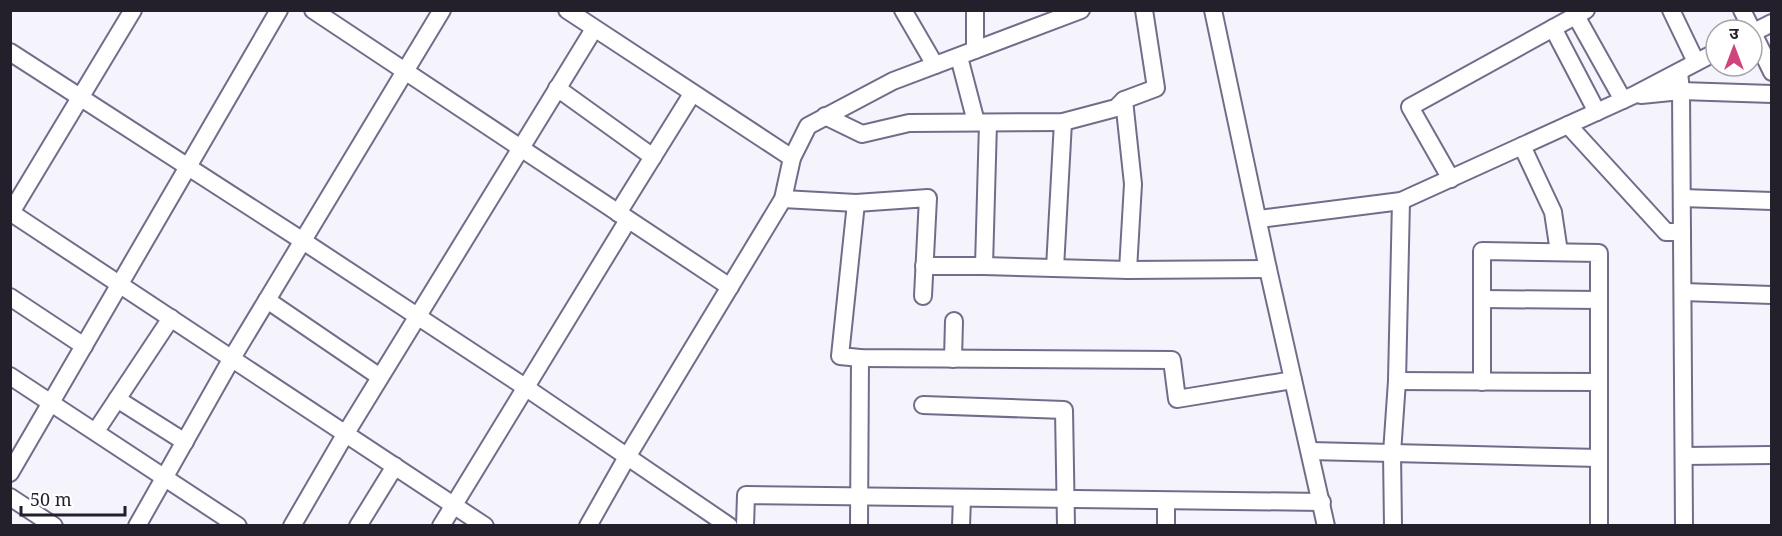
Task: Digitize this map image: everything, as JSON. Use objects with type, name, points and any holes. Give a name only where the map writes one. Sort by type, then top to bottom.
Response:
[{"type":"street","points":[[133,10],[11,213],[485,525]]},
{"type":"street","points":[[10,473],[279,10]]},
{"type":"street","points":[[313,10],[730,287]]},
{"type":"street","points":[[137,525],[232,358],[442,10]]},
{"type":"street","points":[[567,10],[592,21],[692,94],[792,158]]},
{"type":"street","points":[[903,10],[935,65]]},
{"type":"street","points":[[975,10],[975,50]]},
{"type":"street","points":[[588,525],[783,199],[792,158],[808,126],[893,81],[959,57],[1059,15],[1081,10]]},
{"type":"street","points":[[825,116],[862,134],[909,123],[1063,122],[1116,108],[1124,100],[1156,88],[1144,10]]},
{"type":"street","points":[[1213,10],[1326,525]]},
{"type":"street","points":[[1671,10],[1696,62]]},
{"type":"street","points":[[1451,179],[1410,107],[1581,13],[1628,98]]},
{"type":"street","points":[[292,525],[557,88],[592,21]]},
{"type":"street","points":[[1553,28],[1597,112]]},
{"type":"street","points":[[1764,56],[1772,72]]},
{"type":"street","points":[[959,57],[982,122],[984,266]]},
{"type":"street","points":[[13,58],[81,97],[303,241],[729,525]]},
{"type":"street","points":[[1259,219],[1401,201],[1628,98],[1704,58]]},
{"type":"street","points":[[1678,72],[1681,91],[1684,525]]},
{"type":"street","points":[[557,88],[653,157]]},
{"type":"street","points":[[1628,98],[1681,91],[1772,94]]},
{"type":"street","points":[[441,525],[525,387],[623,217],[653,157],[692,94]]},
{"type":"street","points":[[1124,100],[1133,184],[1128,270]]},
{"type":"street","points":[[1055,268],[1063,122]]},
{"type":"street","points":[[1568,125],[1666,232],[1682,232]]},
{"type":"street","points":[[1522,146],[1553,212],[1559,252]]},
{"type":"street","points":[[783,199],[856,203],[928,198],[923,296]]},
{"type":"street","points":[[1682,198],[1772,201]]},
{"type":"street","points":[[1401,201],[1397,381],[1392,453],[1393,525],[1410,525]]},
{"type":"street","points":[[856,203],[840,356],[1172,360],[1177,399],[1293,380]]},
{"type":"street","points":[[1482,382],[1482,251],[1599,253],[1599,525]]},
{"type":"street","points":[[924,266],[1128,270],[1268,269]]},
{"type":"street","points":[[1683,292],[1772,294]]},
{"type":"street","points":[[10,297],[84,346]]},
{"type":"street","points":[[1482,298],[1599,300]]},
{"type":"street","points":[[267,300],[380,377]]},
{"type":"street","points":[[96,431],[171,318]]},
{"type":"street","points":[[953,359],[954,321]]},
{"type":"street","points":[[859,525],[860,358]]},
{"type":"street","points":[[10,376],[238,525]]},
{"type":"street","points":[[1397,381],[1599,382]]},
{"type":"street","points":[[117,399],[185,442]]},
{"type":"street","points":[[923,405],[1064,410],[1066,525]]},
{"type":"street","points":[[1310,451],[1599,458]]},
{"type":"street","points":[[1684,456],[1772,455]]},
{"type":"street","points":[[358,525],[395,466]]},
{"type":"street","points":[[745,525],[746,495],[1322,502]]},
{"type":"street","points":[[10,497],[54,525]]},
{"type":"street","points":[[961,525],[962,498]]},
{"type":"street","points":[[1166,501],[1166,525]]}]
